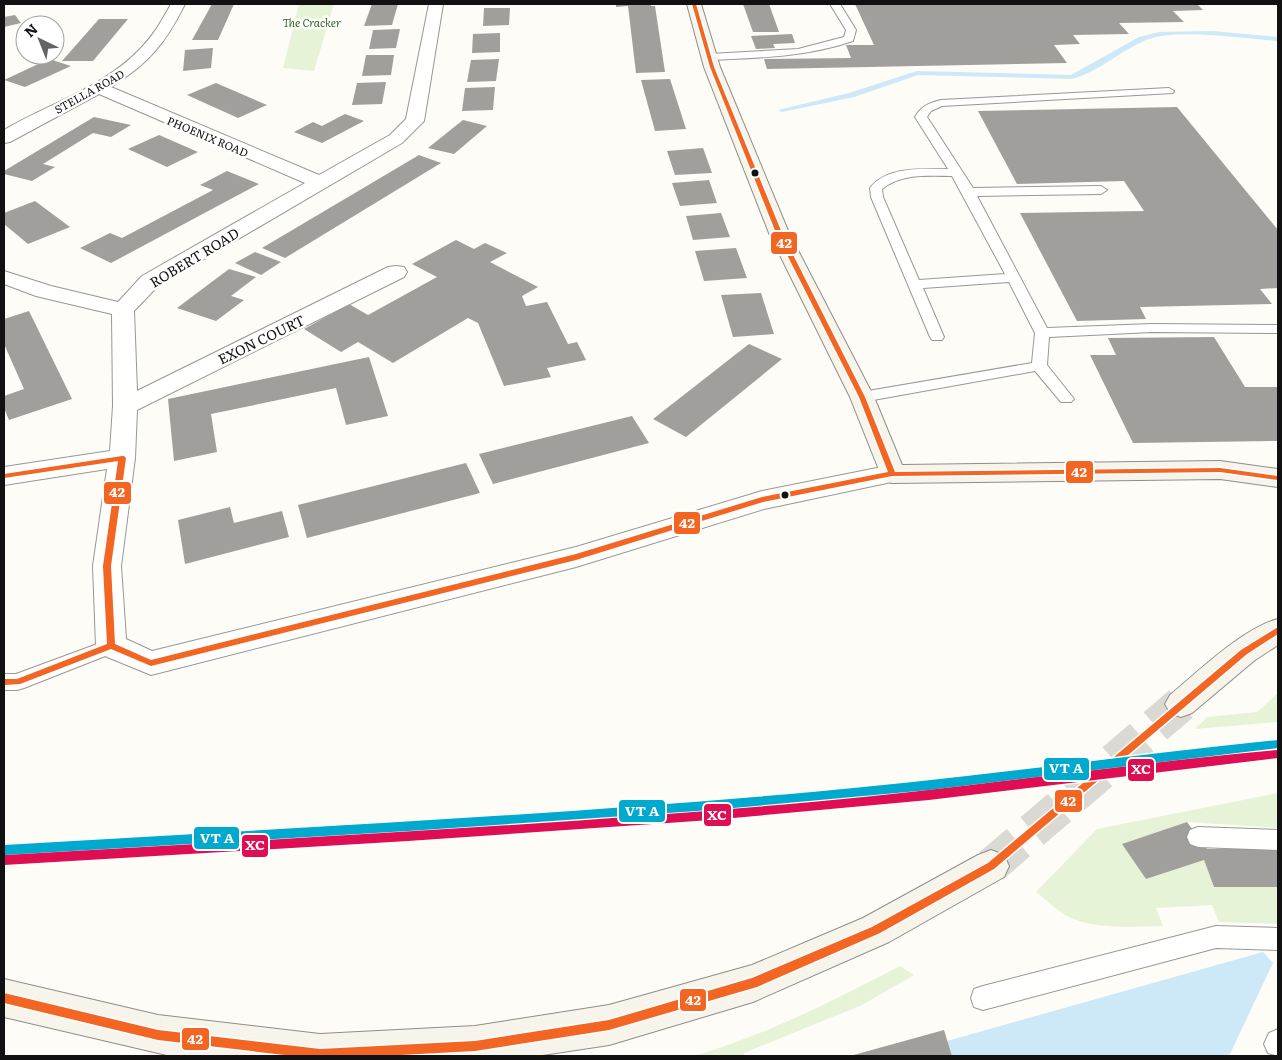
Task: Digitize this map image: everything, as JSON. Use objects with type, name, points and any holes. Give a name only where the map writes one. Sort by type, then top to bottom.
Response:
[{"type":"street","name":"STELLA ROAD","points":[[4,138],[17,129],[99,88],[128,69],[153,46],[178,4]]},
{"type":"street","name":"ROBERT ROAD","points":[[123,310],[150,281],[318,182],[396,139],[416,121],[436,4]]},
{"type":"street","points":[[694,4],[710,57],[779,232],[862,397],[892,474]]},
{"type":"street","name":"PHOENIX ROAD","points":[[99,88],[206,136],[318,182]]},
{"type":"street","name":"EXON COURT","points":[[125,406],[396,272]]},
{"type":"street","points":[[4,277],[44,291],[123,310],[125,406],[122,458],[107,566],[111,646],[151,663],[576,557],[762,500],[892,474],[1220,470],[1278,478]]},
{"type":"street","points":[[4,476],[122,458]]},
{"type":"street","points":[[1181,704],[1244,652],[1278,630]]},
{"type":"street","points":[[4,998],[158,1035],[320,1054],[475,1046],[609,1025],[752,983],[876,930],[990,866]]},
{"type":"lane","points":[[710,57],[783,53],[834,45],[849,39],[851,30],[836,4]]},
{"type":"lane","points":[[1066,399],[1039,366],[1042,333],[969,192],[921,117],[923,111],[929,106],[941,103],[1169,91]]},
{"type":"lane","points":[[937,338],[876,188],[884,180],[894,175],[957,172]]},
{"type":"lane","points":[[969,192],[1101,190]]},
{"type":"lane","points":[[914,284],[1014,278]]},
{"type":"lane","points":[[1042,333],[1152,328],[1278,329]]},
{"type":"lane","points":[[862,397],[1039,366]]},
{"type":"lane","points":[[4,682],[17,682],[111,646]]},
{"type":"lane","points":[[1198,836],[1278,840]]},
{"type":"lane","points":[[983,998],[1216,938],[1278,939]]},
{"type":"green space","name":"The Cracker","points":[[299,4],[334,4],[314,71],[283,68]]},
{"type":"green space","points":[[1278,693],[1278,722],[1195,729],[1207,717],[1257,712]]},
{"type":"green space","points":[[1278,793],[1278,828],[1187,822],[1123,844],[1146,879],[1204,860],[1214,887],[1278,887],[1278,924],[1219,922],[1212,905],[1156,908],[1163,926],[1101,926],[1067,916],[1036,892],[1097,829]]},
{"type":"green space","points":[[900,966],[914,975],[862,1005],[744,1053],[744,1056],[694,1056],[773,1028]]},
{"type":"water","points":[[1263,952],[1273,963],[1229,1056],[952,1056],[947,1041]]},
{"type":"building","points":[[212,4],[234,4],[218,40],[192,40]]},
{"type":"building","points":[[372,4],[398,4],[392,25],[364,26]]},
{"type":"building","points":[[616,4],[651,4],[651,6],[655,6],[665,72],[636,73],[628,6],[616,7]]},
{"type":"building","points":[[743,4],[769,4],[779,32],[753,32]]},
{"type":"building","points":[[855,4],[1197,4],[1203,10],[1173,11],[1184,22],[1119,23],[1129,34],[1073,35],[1080,44],[1054,45],[1067,63],[767,69],[764,59],[851,58],[846,45],[874,45]]},
{"type":"building","points":[[484,8],[510,8],[509,25],[483,26]]},
{"type":"building","points":[[15,15],[15,24],[4,27],[4,17]]},
{"type":"building","points":[[99,19],[128,19],[93,61],[65,61],[65,58]]},
{"type":"building","points":[[400,29],[396,48],[369,49],[373,30]]},
{"type":"building","points":[[500,33],[500,52],[472,53],[473,34]]},
{"type":"building","points":[[792,34],[795,43],[773,44],[775,48],[756,49],[751,36]]},
{"type":"building","points":[[213,48],[211,68],[183,71],[185,50]]},
{"type":"building","points":[[366,55],[394,55],[391,75],[362,76]]},
{"type":"building","points":[[499,59],[496,81],[467,82],[471,60]]},
{"type":"building","points":[[65,64],[71,66],[25,87],[4,80],[36,65]]},
{"type":"building","points":[[670,79],[686,129],[655,131],[641,80]]},
{"type":"building","points":[[386,82],[382,104],[352,105],[357,83]]},
{"type":"building","points":[[216,83],[267,105],[238,118],[187,95]]},
{"type":"building","points":[[495,87],[493,110],[462,111],[465,88]]},
{"type":"building","points":[[1177,107],[1278,230],[1278,288],[1260,289],[1272,304],[1140,307],[1146,319],[1077,321],[1020,213],[1144,211],[1124,181],[1017,184],[978,111]]},
{"type":"building","points":[[345,114],[364,121],[322,143],[294,132],[313,122],[322,126]]},
{"type":"building","points":[[94,117],[131,125],[111,137],[93,133],[43,164],[55,167],[32,181],[4,174],[4,171]]},
{"type":"building","points":[[463,120],[487,126],[454,154],[428,148]]},
{"type":"building","points":[[159,135],[198,152],[167,167],[128,149]]},
{"type":"building","points":[[703,148],[712,173],[675,175],[667,151]]},
{"type":"building","points":[[419,155],[441,163],[285,258],[262,248]]},
{"type":"building","points":[[227,171],[259,184],[111,263],[80,248],[110,233],[122,238],[213,190],[200,185]]},
{"type":"building","points":[[709,180],[717,203],[680,206],[672,183]]},
{"type":"building","points":[[35,201],[70,227],[28,244],[4,224],[4,213]]},
{"type":"building","points":[[721,213],[730,237],[693,240],[686,216]]},
{"type":"building","points":[[456,240],[474,249],[485,243],[507,253],[490,262],[538,287],[522,296],[526,306],[547,302],[568,344],[577,342],[586,360],[547,368],[551,377],[504,386],[478,323],[468,318],[393,363],[358,342],[341,352],[304,329],[349,304],[368,315],[437,277],[412,264]]},
{"type":"building","points":[[736,248],[747,278],[704,281],[695,251]]},
{"type":"building","points":[[255,252],[281,262],[261,275],[235,263]]},
{"type":"building","points":[[229,269],[256,277],[231,296],[244,300],[216,321],[177,308]]},
{"type":"building","points":[[761,293],[774,334],[733,337],[721,295]]},
{"type":"building","points":[[29,311],[72,399],[9,420],[4,408],[4,396],[24,389],[4,344],[4,319]]},
{"type":"building","points":[[1214,337],[1245,387],[1278,387],[1278,441],[1133,443],[1090,355],[1116,355],[1108,338]]},
{"type":"building","points":[[749,344],[782,359],[686,437],[653,419]]},
{"type":"building","points":[[369,357],[388,416],[346,425],[336,388],[211,414],[217,452],[174,461],[168,399]]},
{"type":"building","points":[[632,416],[649,443],[493,484],[479,454]]},
{"type":"building","points":[[466,463],[480,493],[307,538],[298,505]]},
{"type":"building","points":[[230,507],[234,523],[282,511],[289,537],[185,564],[178,520]]},
{"type":"building","points":[[1187,822],[1207,849],[1278,849],[1278,887],[1214,887],[1204,860],[1146,879],[1122,844]]},
{"type":"building","points":[[944,1030],[952,1056],[850,1056]]},
{"type":"waterway","points":[[782,110],[851,95],[917,73],[1072,77],[1142,39],[1159,34],[1213,33],[1278,39]]},
{"type":"tunnel","points":[[991,866],[1181,704]]},
{"type":"transit line","name":"42","points":[[694,4],[712,67],[779,233],[862,397],[892,474]]},
{"type":"transit line","name":"42","points":[[4,476],[122,458],[107,566],[111,646]]},
{"type":"transit line","name":"42","points":[[111,646],[151,663],[576,557],[762,500],[892,474],[1220,470],[1278,478]]},
{"type":"transit line","name":"42","points":[[4,998],[158,1035],[320,1054],[475,1046],[609,1025],[753,983],[876,930],[991,866],[1244,652],[1278,630]]},
{"type":"transit line","name":"42","points":[[4,682],[17,682],[111,646]]},
{"type":"transit line","points":[[4,850],[711,806],[929,785],[1278,744]]},
{"type":"transit line","name":"XC","points":[[5,860],[711,816],[929,795],[1278,754]]}]
